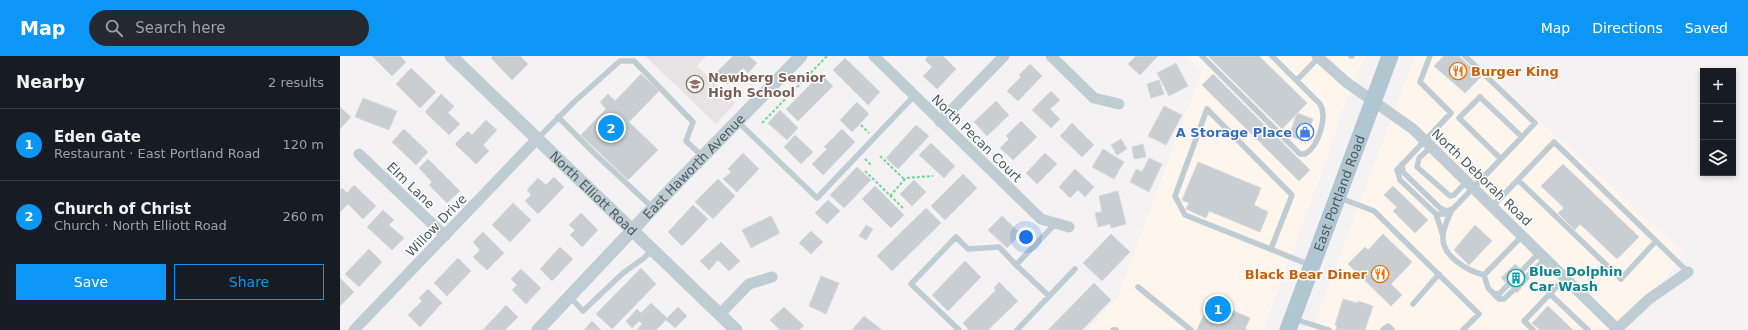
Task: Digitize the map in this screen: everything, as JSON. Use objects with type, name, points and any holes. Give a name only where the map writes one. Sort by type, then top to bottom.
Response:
[{"type":"main road","name":"East Portland Road","points":[[1290,324],[1390,56]]},
{"type":"street","name":"North Elliott Road","points":[[451,56],[736,330]]},
{"type":"street","name":"East Haworth Avenue","points":[[538,330],[702,156],[801,56]]},
{"type":"street","name":"North Pecan Court","points":[[874,56],[1041,219],[1069,228]]},
{"type":"street","points":[[940,122],[1004,56]]},
{"type":"street","points":[[1051,56],[1094,98],[1119,104]]},
{"type":"street","name":"North Deborah Road","points":[[1318,57],[1346,82],[1413,129],[1616,330]]},
{"type":"street","name":"Willow Drive","points":[[354,330],[537,139]]},
{"type":"street","name":"Elm Lane","points":[[359,154],[445,236]]},
{"type":"street","points":[[1616,330],[1649,299],[1688,272]]},
{"type":"street","points":[[720,314],[749,284],[772,277]]},
{"type":"lane","points":[[1202,56],[1300,154],[1305,154],[1314,146],[1324,118],[1324,110],[1297,80],[1272,56]]},
{"type":"lane","points":[[1430,56],[1420,82],[1501,159]]},
{"type":"lane","points":[[1452,113],[1428,144],[1417,163],[1417,167],[1450,196],[1470,185],[1501,159],[1535,123],[1465,56]]},
{"type":"lane","points":[[1297,80],[1318,57]]},
{"type":"lane","points":[[537,139],[558,117],[620,61],[634,61],[693,122],[686,141],[702,156]]},
{"type":"lane","points":[[737,121],[817,198],[914,96]]},
{"type":"lane","points":[[1459,118],[1480,97],[1522,138]]},
{"type":"lane","points":[[1270,249],[1292,195],[1207,109],[1175,196],[1185,214],[1270,249],[1312,266]]},
{"type":"lane","points":[[558,117],[653,208]]},
{"type":"lane","points":[[1492,207],[1554,142],[1688,272]]},
{"type":"lane","points":[[1428,144],[1402,164],[1397,170],[1400,180],[1436,214],[1443,236],[1444,246],[1450,254],[1472,272],[1484,275]]},
{"type":"lane","points":[[1402,164],[1403,172],[1443,210],[1452,209]]},
{"type":"lane","points":[[1518,180],[1621,279],[1656,241]]},
{"type":"lane","points":[[1436,214],[1446,214],[1452,209],[1470,185]]},
{"type":"lane","points":[[1338,197],[1374,211],[1479,314],[1463,330]]},
{"type":"lane","points":[[1443,236],[1452,209]]},
{"type":"lane","points":[[1016,264],[1056,223]]},
{"type":"lane","points":[[1484,275],[1522,236]]},
{"type":"lane","points":[[959,330],[911,284],[956,238],[968,249],[999,247],[1049,296]]},
{"type":"lane","points":[[570,296],[583,311],[623,273],[644,258],[652,250]]},
{"type":"lane","points":[[1484,275],[1488,288],[1499,299],[1504,299],[1542,256]]},
{"type":"lane","points":[[1017,330],[1075,269]]},
{"type":"lane","points":[[1413,304],[1439,274]]},
{"type":"lane","points":[[1533,330],[1524,321],[1565,278]]},
{"type":"lane","points":[[1138,287],[1191,330]]},
{"type":"lane","points":[[1550,294],[1588,330]]},
{"type":"lane","points":[[1290,324],[1329,330]]},
{"type":"lane","points":[[1383,330],[1388,326],[1392,330]]},
{"type":"path","points":[[762,123],[827,56]]},
{"type":"path","points":[[861,125],[869,133]]},
{"type":"path","points":[[880,156],[905,180]]},
{"type":"path","points":[[863,157],[871,165]]},
{"type":"path","points":[[865,170],[903,208]]},
{"type":"path","points":[[890,196],[905,180],[933,176]]},
{"type":"shaded area","name":"Newberg Senior High School","points":[[645,56],[706,56],[697,66],[735,103],[716,124]]},
{"type":"shaded area","points":[[1187,56],[1365,56],[1343,109],[1325,164],[1263,330],[1087,330],[1117,298],[1202,71]]},
{"type":"shaded area","points":[[1415,56],[1469,56],[1684,253],[1627,330],[1312,330]]},
{"type":"building","points":[[372,56],[400,56],[406,62],[392,76]]},
{"type":"building","points":[[493,56],[520,56],[528,64],[512,80],[491,58]]},
{"type":"building","points":[[733,56],[749,56],[757,63],[748,73],[743,68],[727,84],[716,73]]},
{"type":"building","points":[[928,56],[943,56],[956,69],[937,89],[923,76],[932,67],[925,60]]},
{"type":"building","points":[[1136,56],[1158,56],[1140,75],[1128,64]]},
{"type":"building","points":[[1208,56],[1259,56],[1307,103],[1282,129]]},
{"type":"building","name":"Burger King","points":[[1444,56],[1459,56],[1481,77],[1465,93],[1434,66]]},
{"type":"building","points":[[845,58],[880,92],[868,105],[833,70]]},
{"type":"building","points":[[1176,63],[1188,86],[1169,96],[1157,73]]},
{"type":"building","points":[[1030,64],[1042,76],[1018,101],[1007,91],[1021,77],[1019,75]]},
{"type":"building","points":[[411,68],[436,92],[420,108],[396,84]]},
{"type":"building","points":[[641,74],[659,91],[629,122],[658,150],[628,180],[581,135],[606,109],[600,102],[608,94],[615,101]]},
{"type":"building","points":[[821,74],[833,86],[798,121],[786,109]]},
{"type":"building","points":[[1213,74],[1310,170],[1299,181],[1202,85]]},
{"type":"building","points":[[1159,80],[1164,94],[1151,98],[1147,84]]},
{"type":"building","points":[[1051,91],[1060,100],[1050,109],[1060,119],[1051,128],[1032,110]]},
{"type":"building","points":[[441,94],[454,106],[448,113],[460,124],[449,135],[425,112]]},
{"type":"building","points":[[363,98],[397,111],[389,130],[355,117]]},
{"type":"building","points":[[996,101],[1009,115],[987,136],[974,122]]},
{"type":"building","points":[[857,102],[869,114],[852,132],[840,120]]},
{"type":"building","points":[[1164,106],[1182,115],[1166,145],[1148,136]]},
{"type":"building","points":[[340,107],[351,117],[340,129]]},
{"type":"building","points":[[780,110],[798,128],[787,140],[768,123]]},
{"type":"building","points":[[1297,113],[1313,119],[1305,141],[1289,136]]},
{"type":"building","points":[[486,120],[497,130],[483,145],[489,151],[476,164],[455,144],[468,131],[472,135]]},
{"type":"building","points":[[1021,121],[1037,137],[1013,160],[1000,148],[1009,139],[1006,136]]},
{"type":"building","points":[[1072,123],[1094,145],[1082,157],[1060,136]]},
{"type":"building","points":[[916,125],[929,136],[898,169],[886,158]]},
{"type":"building","points":[[404,129],[428,152],[416,165],[392,142]]},
{"type":"building","points":[[842,129],[855,142],[823,175],[812,164],[827,149],[824,147]]},
{"type":"building","points":[[795,135],[813,152],[801,164],[784,147]]},
{"type":"building","points":[[1121,139],[1127,149],[1117,155],[1111,145]]},
{"type":"building","points":[[931,143],[955,166],[944,178],[919,155]]},
{"type":"building","points":[[1143,144],[1146,157],[1134,159],[1132,147]]},
{"type":"building","points":[[1103,149],[1124,162],[1114,179],[1092,167]]},
{"type":"building","points":[[743,153],[759,169],[737,192],[723,179],[731,172],[728,169]]},
{"type":"building","points":[[1045,153],[1057,164],[1037,184],[1026,173]]},
{"type":"building","points":[[1149,158],[1162,164],[1149,192],[1130,182],[1136,169],[1142,172]]},
{"type":"building","points":[[428,159],[460,191],[447,203],[429,185],[432,182],[419,168]]},
{"type":"building","points":[[1198,162],[1261,188],[1254,205],[1268,212],[1260,232],[1209,211],[1206,218],[1186,209],[1189,203],[1182,200]]},
{"type":"building","points":[[1563,164],[1639,237],[1617,259],[1580,224],[1575,230],[1558,213],[1564,208],[1541,186]]},
{"type":"building","points":[[857,167],[871,180],[844,208],[830,195]]},
{"type":"building","points":[[1075,169],[1094,187],[1085,197],[1078,190],[1070,198],[1059,187]]},
{"type":"building","points":[[963,174],[977,188],[945,220],[931,206]]},
{"type":"building","points":[[554,177],[564,187],[538,214],[525,201],[531,195],[527,190],[538,178],[546,185]]},
{"type":"building","points":[[718,179],[735,196],[713,219],[695,202]]},
{"type":"building","points":[[914,180],[926,192],[912,206],[900,194]]},
{"type":"building","points":[[354,185],[376,206],[363,219],[348,204],[340,212],[340,190],[342,188],[347,193]]},
{"type":"building","points":[[875,186],[904,215],[891,228],[862,199]]},
{"type":"building","points":[[1393,186],[1428,220],[1415,233],[1393,211],[1397,207],[1384,195]]},
{"type":"building","points":[[1118,191],[1126,224],[1111,228],[1110,224],[1098,227],[1095,213],[1102,212],[1099,196]]},
{"type":"building","points":[[828,200],[840,211],[827,224],[815,213]]},
{"type":"building","points":[[513,203],[531,220],[510,242],[492,225]]},
{"type":"building","points":[[693,205],[708,219],[682,246],[668,232]]},
{"type":"building","points":[[926,208],[941,223],[892,271],[877,256]]},
{"type":"building","points":[[383,210],[394,220],[389,225],[404,238],[392,250],[367,227]]},
{"type":"building","points":[[581,213],[598,230],[582,247],[570,235],[575,230],[569,225]]},
{"type":"building","points":[[771,216],[780,233],[751,248],[742,230]]},
{"type":"building","points":[[1002,216],[1021,234],[1007,248],[988,230]]},
{"type":"building","points":[[866,225],[873,229],[866,240],[859,236]]},
{"type":"building","points":[[1475,225],[1492,241],[1469,265],[1454,250]]},
{"type":"building","points":[[811,231],[823,242],[811,254],[799,243]]},
{"type":"building","points":[[483,232],[504,253],[487,270],[473,257],[480,250],[473,242]]},
{"type":"building","points":[[1111,234],[1130,252],[1102,281],[1083,263]]},
{"type":"building","name":"Black Bear Diner","points":[[1383,234],[1412,262],[1391,284],[1402,295],[1391,306],[1348,264],[1365,247],[1368,250]]},
{"type":"building","points":[[721,242],[740,261],[729,271],[718,260],[709,270],[700,261]]},
{"type":"building","points":[[560,247],[573,259],[552,281],[540,269]]},
{"type":"building","points":[[369,249],[382,262],[359,287],[345,274]]},
{"type":"building","points":[[458,258],[471,271],[447,296],[434,283]]},
{"type":"building","points":[[965,261],[981,277],[948,311],[932,295]]},
{"type":"building","name":"Blue Dolphin Car Wash","points":[[1515,264],[1530,278],[1517,293],[1501,278]]},
{"type":"building","points":[[641,268],[656,284],[612,329],[596,314]]},
{"type":"building","points":[[521,269],[541,288],[526,304],[512,290],[517,285],[511,279]]},
{"type":"building","points":[[821,276],[839,283],[826,314],[809,306]]},
{"type":"building","points":[[340,278],[354,292],[340,306]]},
{"type":"building","points":[[999,282],[1018,301],[988,330],[969,330],[963,323],[996,290],[994,288]]},
{"type":"building","points":[[1094,283],[1111,300],[1082,330],[1048,330]]},
{"type":"building","points":[[428,289],[442,303],[420,327],[408,315],[422,301],[419,298]]},
{"type":"building","points":[[1343,299],[1357,303],[1358,301],[1373,306],[1365,330],[1336,330],[1337,326],[1335,325]]},
{"type":"building","points":[[1210,301],[1250,318],[1245,329],[1248,330],[1197,330]]},
{"type":"building","points":[[651,303],[667,318],[678,307],[687,316],[675,328],[666,320],[656,330],[637,330],[642,324],[639,321],[632,328],[626,321],[637,309],[641,313]]},
{"type":"building","points":[[506,305],[518,317],[505,330],[483,330]]},
{"type":"building","points":[[1548,306],[1573,330],[1540,330],[1532,323]]},
{"type":"building","points":[[784,307],[804,326],[799,330],[780,330],[770,320]]},
{"type":"building","points":[[864,316],[882,330],[852,330]]},
{"type":"building","points":[[592,321],[601,330],[584,330]]},
{"type":"place","name":"Burger King","points":[[1458,71]]},
{"type":"place","name":"Newberg Senior High School","points":[[695,84]]},
{"type":"place","name":"Church of Christ","points":[[611,128]]},
{"type":"place","name":"A Storage Place","points":[[1305,132]]},
{"type":"place","name":"Black Bear Diner","points":[[1380,274]]},
{"type":"place","name":"Blue Dolphin Car Wash","points":[[1516,278]]},
{"type":"place","name":"Eden Gate","points":[[1218,309]]}]
